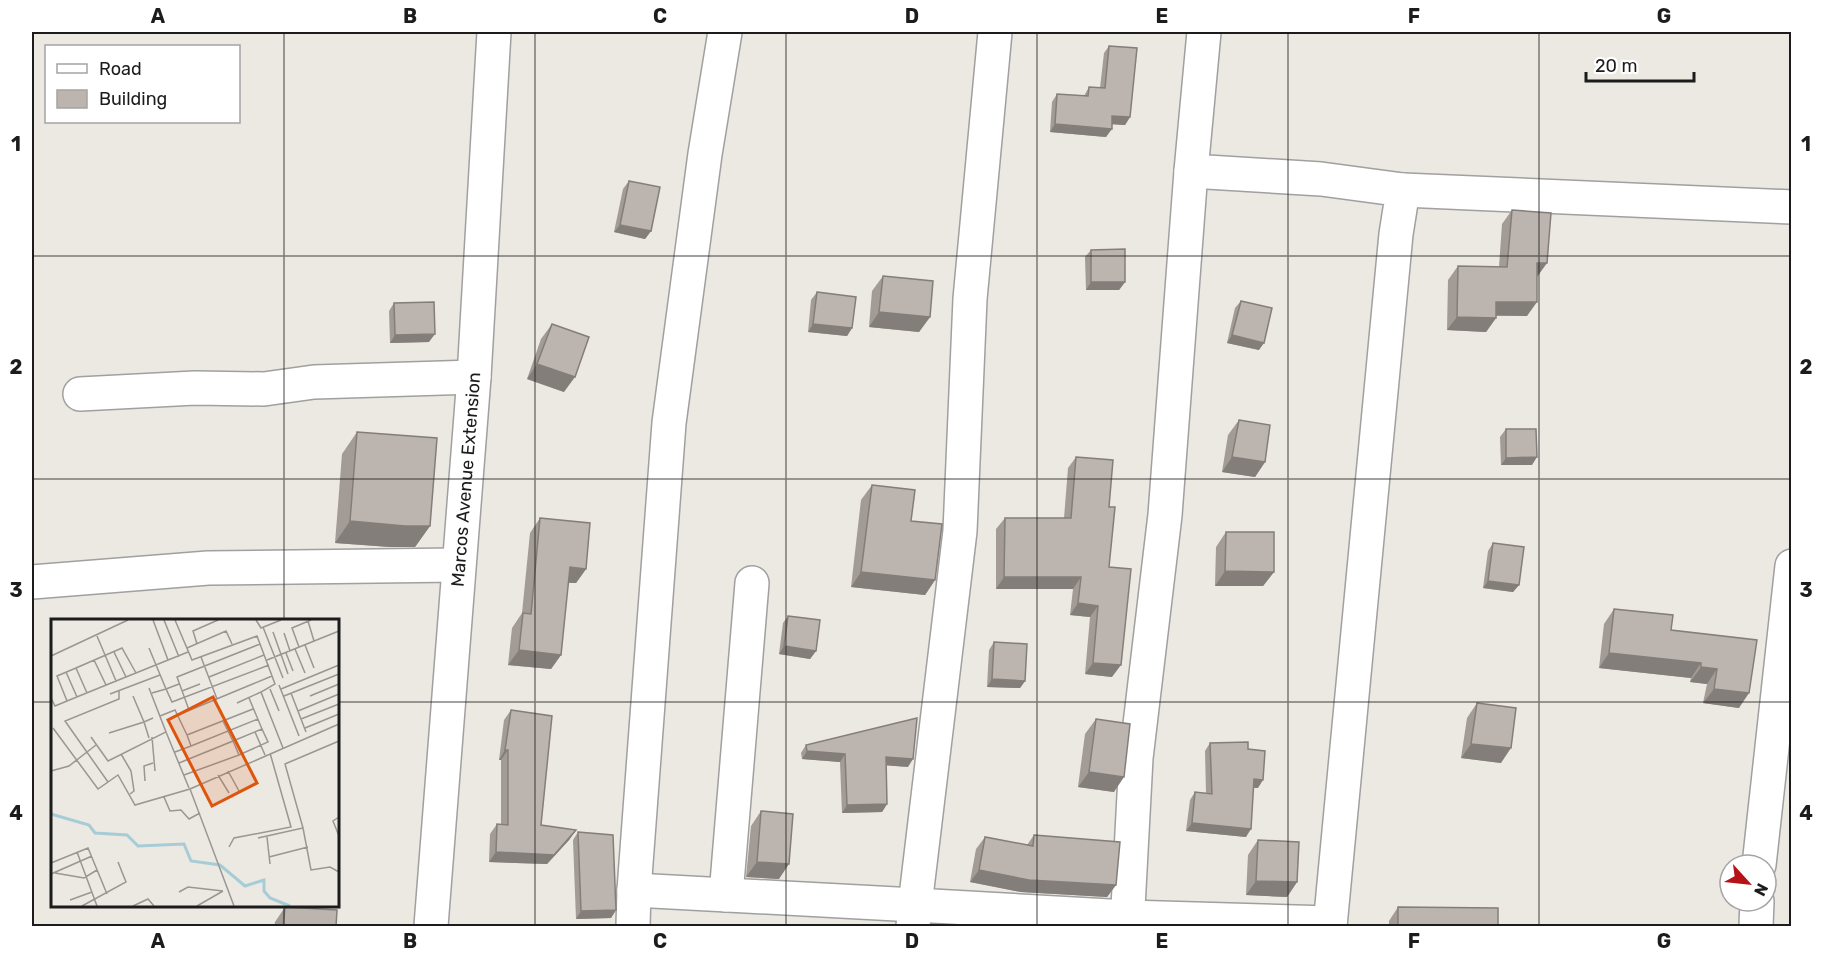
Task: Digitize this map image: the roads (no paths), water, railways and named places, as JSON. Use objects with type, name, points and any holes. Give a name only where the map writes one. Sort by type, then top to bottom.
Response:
[{"type":"street","name":"Marcos Avenue Extension","points":[[431,927],[474,377],[494,32]]},
{"type":"street","points":[[633,927],[669,423],[705,154],[725,32]]},
{"type":"street","points":[[914,916],[960,531],[970,299],[995,32]]},
{"type":"street","points":[[1127,922],[1136,758],[1165,515],[1204,32]]},
{"type":"street","points":[[1191,171],[1321,179],[1403,190],[1791,207]]},
{"type":"street","points":[[634,890],[726,895],[914,916],[1330,925],[1395,246],[1403,190]]},
{"type":"street","points":[[80,394],[195,388],[264,388],[314,382],[474,377]]},
{"type":"street","points":[[32,582],[208,568],[458,565]]},
{"type":"street","points":[[1760,853],[1791,566]]},
{"type":"street","points":[[726,895],[752,583]]}]
